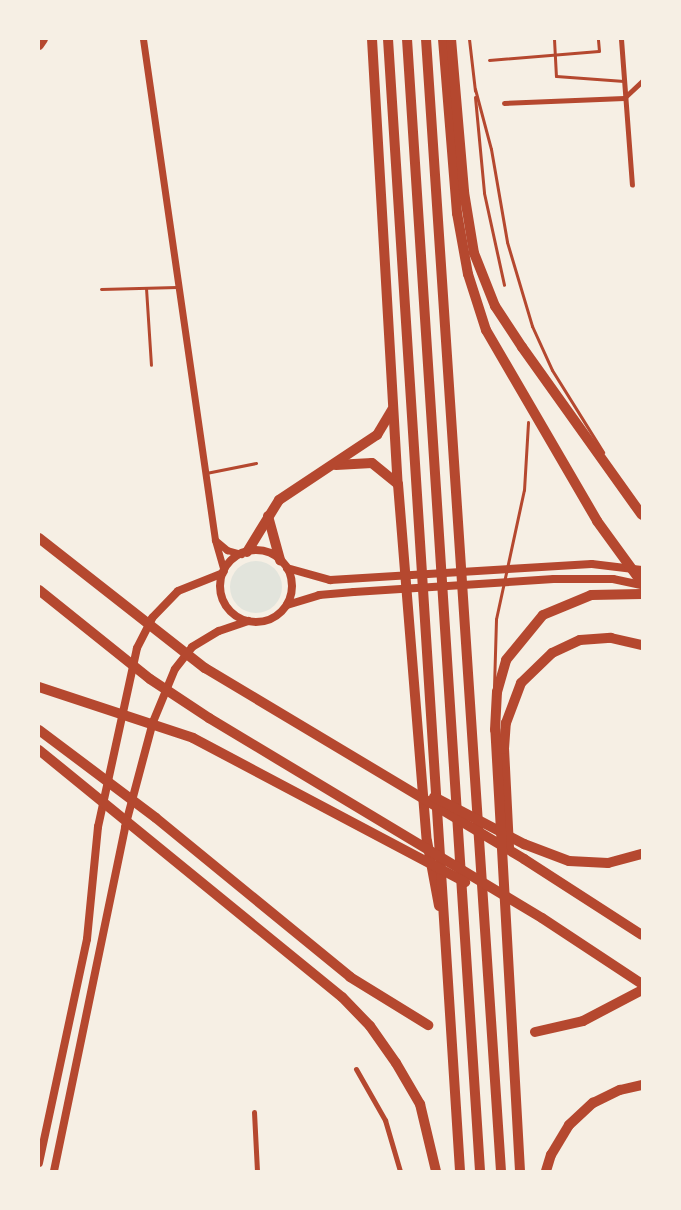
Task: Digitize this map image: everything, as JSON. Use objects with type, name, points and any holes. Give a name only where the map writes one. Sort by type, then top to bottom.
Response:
[{"type":"highway","points":[[39,45],[43,39]]},
{"type":"highway","points":[[372,39],[398,484],[427,841],[447,951]]},
{"type":"highway","points":[[388,39],[437,780],[460,1171]]},
{"type":"highway","points":[[407,39],[480,1171]]},
{"type":"highway","points":[[426,39],[501,1171]]},
{"type":"highway","points":[[443,39],[457,213],[468,274],[482,319],[503,366],[555,453],[597,521],[642,584]]},
{"type":"highway","points":[[452,39],[464,192],[474,253],[506,322],[642,515]]},
{"type":"highway","points":[[244,553],[268,516],[289,492],[377,435],[393,407]]},
{"type":"highway","points":[[327,467],[364,461],[379,466],[398,484]]},
{"type":"highway","points":[[268,516],[284,564]]},
{"type":"highway","points":[[39,538],[205,668],[300,728],[524,859],[642,935]]},
{"type":"highway","points":[[520,1171],[503,816],[495,730],[497,692],[506,660],[524,633],[543,615],[577,599],[634,589]]},
{"type":"highway","points":[[39,590],[150,679],[209,718],[542,918],[642,984]]},
{"type":"highway","points":[[503,816],[506,723],[521,683],[552,653],[580,640],[610,638],[642,645]]},
{"type":"highway","points":[[39,687],[193,738],[418,860],[542,918]]},
{"type":"highway","points":[[300,728],[550,856],[597,864],[642,854]]},
{"type":"highway","points":[[39,730],[156,818],[350,977],[428,1025]]},
{"type":"highway","points":[[39,750],[342,997],[370,1026],[396,1063],[420,1104],[436,1171]]},
{"type":"highway","points":[[536,1032],[583,1021],[642,990]]},
{"type":"highway","points":[[546,1171],[551,1155],[569,1125],[593,1103],[620,1090],[642,1085]]},
{"type":"main road","points":[[39,1163],[87,939],[98,827],[137,648],[152,618],[178,591],[223,572],[244,553],[268,552],[284,564],[311,578],[353,579],[554,566],[623,567],[642,570]]},
{"type":"main road","points":[[284,564],[292,586],[287,604]]},
{"type":"main road","points":[[223,572],[220,590],[224,602],[236,616],[248,621]]},
{"type":"main road","points":[[54,1171],[140,760],[160,702],[183,657],[219,631],[248,621],[270,620],[287,604],[319,595],[554,579],[634,589],[642,584]]},
{"type":"street","points":[[143,39],[215,540],[223,572]]},
{"type":"street","points":[[621,39],[632,185]]},
{"type":"street","points":[[504,102],[624,98],[642,81]]},
{"type":"street","points":[[215,540],[227,550],[244,553]]},
{"type":"street","points":[[357,1069],[385,1120],[400,1171]]},
{"type":"street","points":[[254,1112],[257,1171]]},
{"type":"lane","points":[[469,39],[484,194],[504,285]]},
{"type":"lane","points":[[554,39],[556,76],[624,81]]},
{"type":"lane","points":[[489,60],[599,51],[598,39]]},
{"type":"lane","points":[[475,89],[491,149],[509,251],[532,326],[552,370],[589,424],[614,476]]},
{"type":"lane","points":[[100,289],[179,287]]},
{"type":"lane","points":[[146,288],[151,365]]},
{"type":"lane","points":[[495,730],[496,620],[524,490],[528,422]]},
{"type":"lane","points":[[206,473],[256,464]]},
{"type":"shaded area","points":[[256,561],[266,563],[274,569],[280,577],[282,587],[280,597],[274,605],[266,611],[256,613],[246,611],[238,605],[232,597],[230,587],[232,577],[238,569],[246,563]]}]
